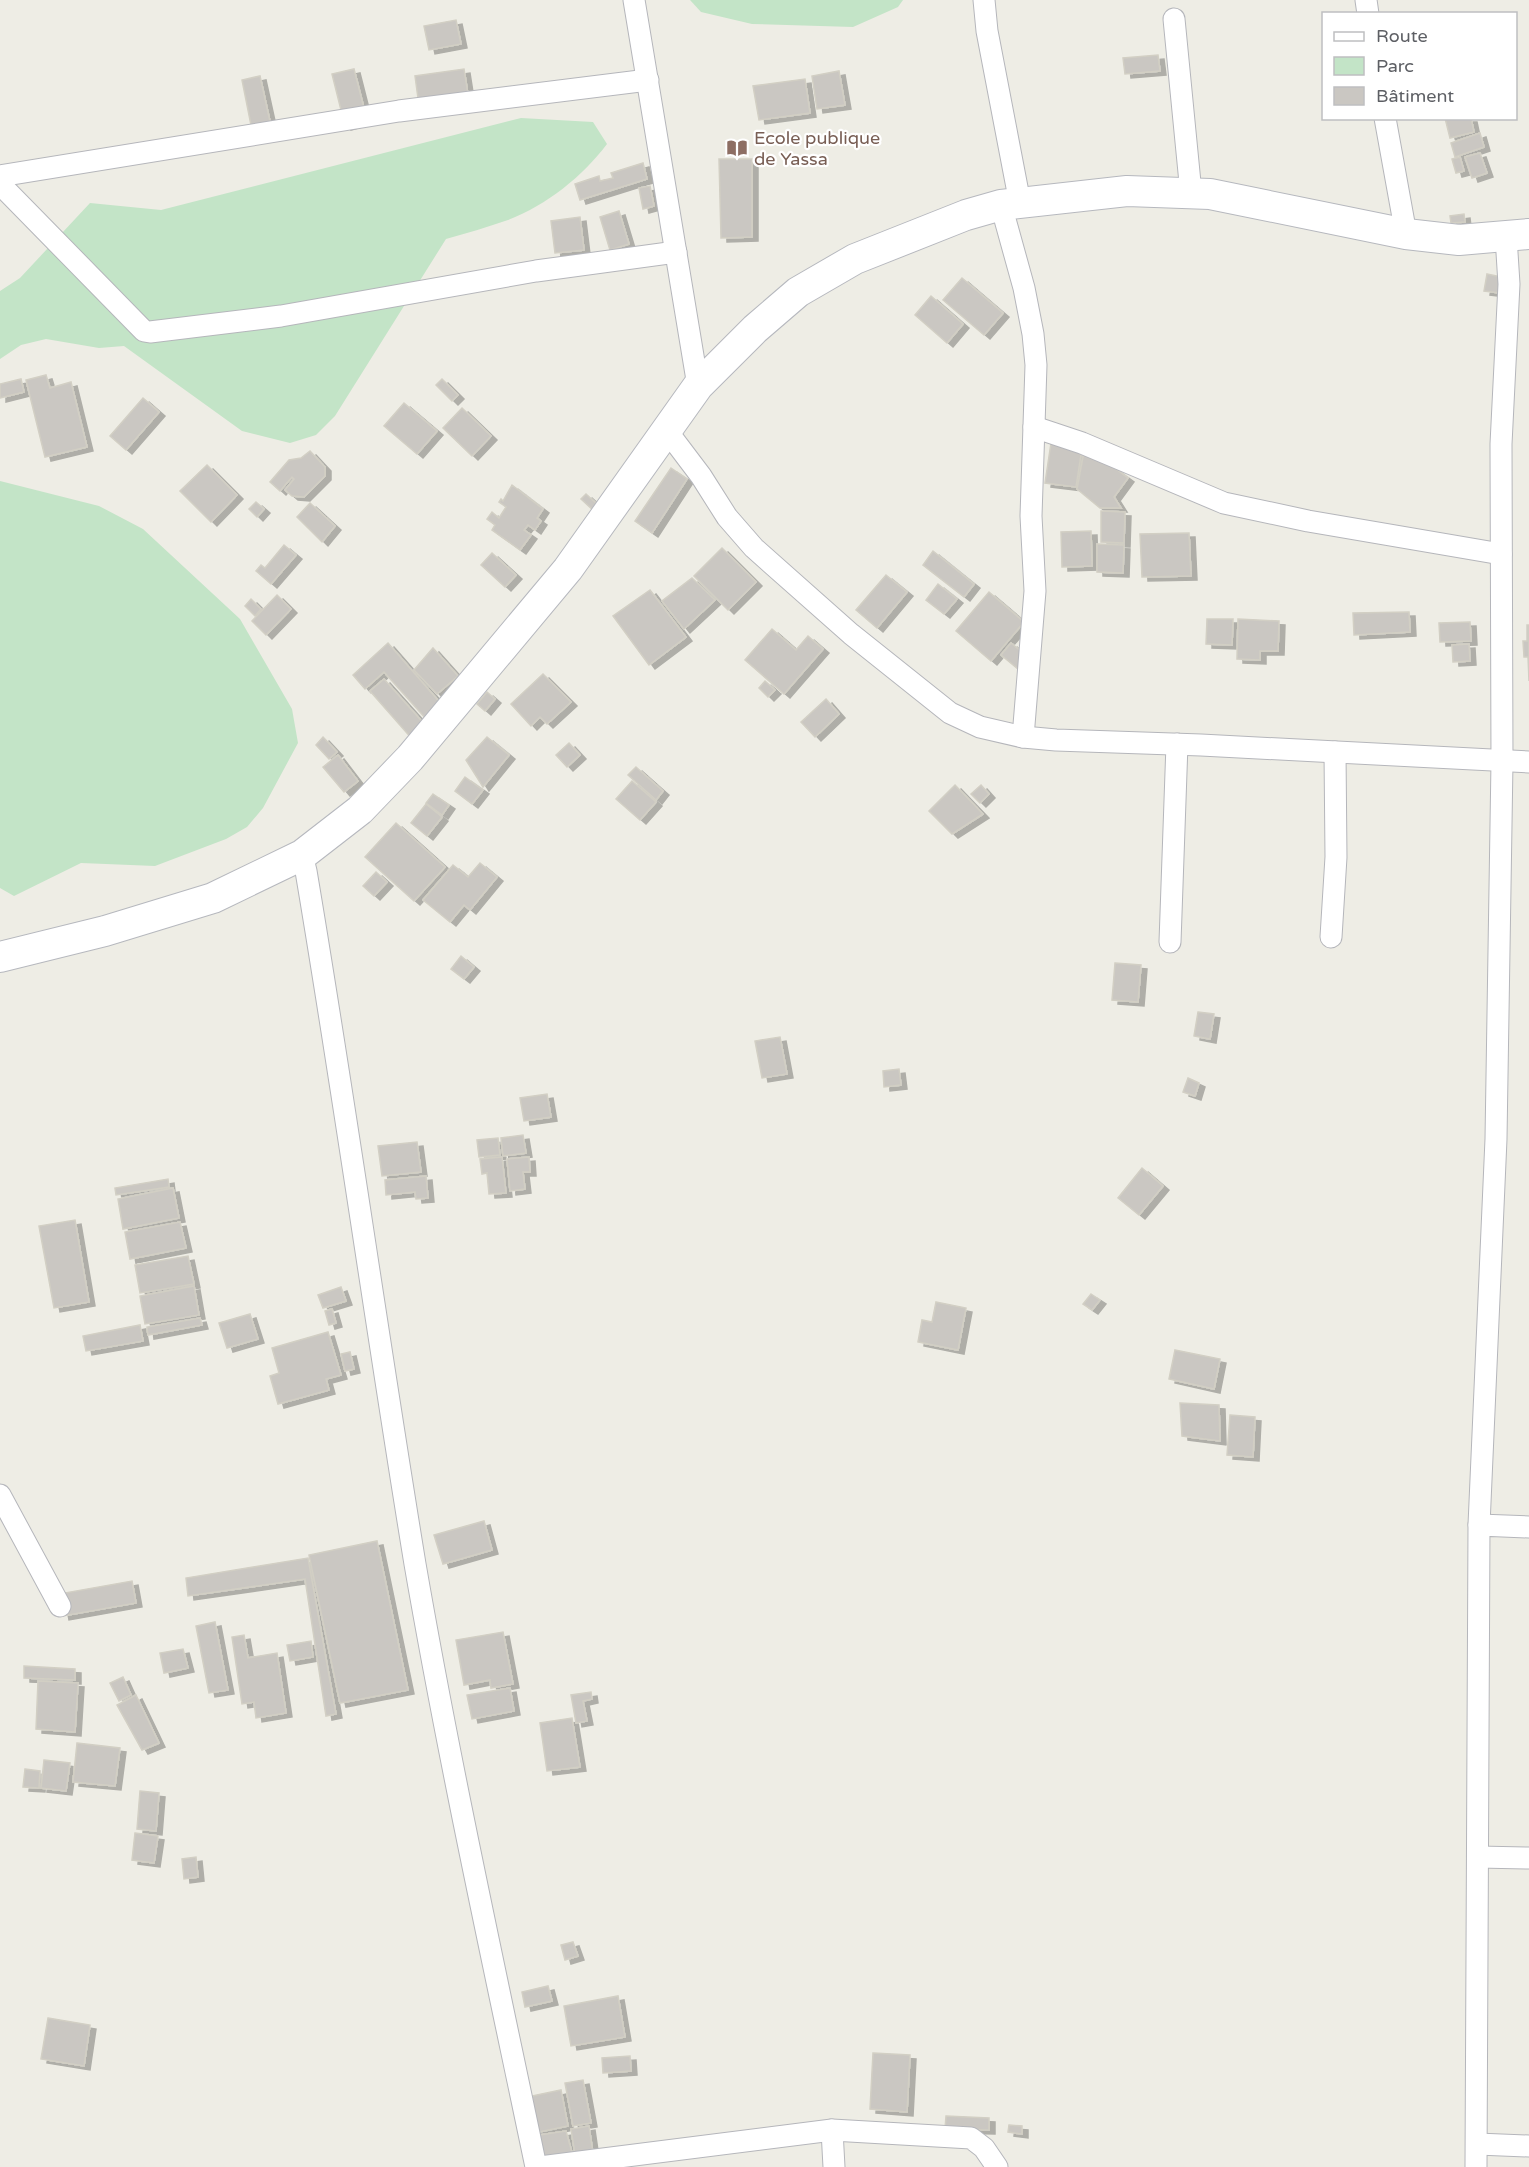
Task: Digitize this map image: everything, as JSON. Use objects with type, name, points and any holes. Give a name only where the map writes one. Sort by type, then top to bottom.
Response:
[{"type":"main road","points":[[0,957],[105,931],[213,898],[302,855],[360,810],[410,758],[568,569],[698,386],[755,328],[798,292],[855,259],[966,215],[1010,204],[1127,191],[1210,194],[1406,234],[1460,240],[1517,235]]},
{"type":"street","points":[[634,0],[698,386]]},
{"type":"street","points":[[984,0],[1010,204],[1033,333],[1036,365],[1031,516],[1035,591],[1023,737]]},
{"type":"street","points":[[1174,19],[1191,193]]},
{"type":"street","points":[[0,176],[388,113],[648,80]]},
{"type":"street","points":[[1386,120],[1406,234]]},
{"type":"street","points":[[0,184],[144,331],[150,333],[281,316],[536,271],[676,252]]},
{"type":"street","points":[[1476,2167],[1479,1525],[1496,1138],[1502,762],[1501,444],[1509,284],[1517,235]]},
{"type":"street","points":[[1034,428],[1082,443],[1224,503],[1308,521],[1501,554]]},
{"type":"street","points":[[667,431],[740,533],[851,634],[950,714],[980,727],[1023,737],[1056,740],[1529,762]]},
{"type":"street","points":[[1170,942],[1177,744]]},
{"type":"street","points":[[1331,937],[1336,857],[1335,753]]},
{"type":"street","points":[[302,855],[336,1044],[416,1564],[468,1845],[538,2167],[832,2130],[971,2138],[984,2148],[997,2167]]},
{"type":"street","points":[[0,1495],[60,1606]]},
{"type":"street","points":[[1479,1525],[1529,1527]]},
{"type":"street","points":[[1478,1857],[1529,1858]]},
{"type":"street","points":[[832,2130],[834,2167]]},
{"type":"street","points":[[1477,2144],[1529,2146]]},
{"type":"green space","points":[[690,0],[903,0],[898,7],[853,27],[752,24],[701,12]]},
{"type":"green space","points":[[521,118],[593,122],[607,144],[575,178],[537,206],[508,220],[446,239],[335,416],[316,435],[290,443],[242,431],[124,346],[99,348],[46,339],[21,345],[0,359],[0,291],[20,278],[90,203],[161,210]]},
{"type":"green space","points":[[0,481],[99,506],[143,529],[240,619],[292,709],[298,743],[263,808],[247,827],[226,839],[155,866],[81,863],[14,896],[0,888]]},
{"type":"building","points":[[456,20],[461,44],[429,50],[424,26]]},
{"type":"building","points":[[1158,55],[1160,71],[1125,74],[1123,58]]},
{"type":"building","points":[[354,69],[367,120],[345,126],[332,74]]},
{"type":"building","points":[[464,69],[470,107],[420,113],[415,76]]},
{"type":"building","points":[[839,71],[845,105],[817,109],[812,76]]},
{"type":"building","points":[[260,76],[271,126],[252,130],[242,80]]},
{"type":"building","points":[[805,79],[810,113],[759,120],[753,86]]},
{"type":"building","points":[[1446,120],[1471,120],[1474,132],[1450,138]]},
{"type":"building","points":[[1480,133],[1484,147],[1455,157],[1451,143]]},
{"type":"building","points":[[1480,153],[1487,173],[1472,178],[1465,157]]},
{"type":"building","points":[[1460,157],[1464,171],[1456,173],[1452,159]]},
{"type":"building","points":[[719,159],[752,159],[752,237],[721,238]]},
{"type":"building","points":[[643,163],[647,179],[580,200],[575,184],[599,176],[600,181],[613,178],[611,173]]},
{"type":"building","points":[[650,186],[654,206],[643,209],[639,188]]},
{"type":"building","points":[[619,211],[629,244],[610,250],[600,217]]},
{"type":"building","points":[[1464,214],[1465,222],[1451,223],[1450,216]]},
{"type":"building","points":[[580,217],[584,250],[555,253],[551,221]]},
{"type":"building","points":[[1487,274],[1502,277],[1500,293],[1484,291]]},
{"type":"building","points":[[962,278],[1003,313],[984,335],[943,300]]},
{"type":"building","points":[[931,296],[963,324],[947,343],[915,315]]},
{"type":"building","points":[[46,375],[50,388],[71,382],[87,447],[45,457],[26,380]]},
{"type":"building","points":[[21,379],[24,392],[0,398],[0,384]]},
{"type":"building","points":[[442,379],[458,395],[452,401],[436,385]]},
{"type":"building","points":[[143,398],[159,412],[126,450],[110,436]]},
{"type":"building","points":[[404,403],[437,431],[417,454],[384,426]]},
{"type":"building","points":[[462,408],[491,436],[472,456],[443,428]]},
{"type":"building","points":[[1051,443],[1082,448],[1076,487],[1045,483]]},
{"type":"building","points":[[1085,446],[1128,478],[1114,497],[1121,508],[1100,508],[1077,489]]},
{"type":"building","points":[[310,451],[325,467],[325,476],[304,497],[292,496],[285,490],[294,479],[292,477],[280,491],[270,482],[289,460],[301,458]]},
{"type":"building","points":[[207,465],[237,495],[211,522],[180,491]]},
{"type":"building","points":[[671,468],[687,479],[652,533],[635,521]]},
{"type":"building","points":[[512,485],[543,509],[537,518],[541,521],[535,530],[528,525],[524,530],[531,535],[520,550],[492,530],[495,525],[487,519],[492,512],[499,518],[506,507],[499,502],[501,499],[503,501]]},
{"type":"building","points":[[586,494],[599,506],[594,511],[581,499]]},
{"type":"building","points":[[256,502],[264,509],[257,517],[249,509]]},
{"type":"building","points":[[310,503],[335,526],[322,542],[297,517]]},
{"type":"building","points":[[1101,511],[1125,512],[1124,543],[1101,542]]},
{"type":"building","points":[[1091,531],[1092,566],[1062,567],[1061,532]]},
{"type":"building","points":[[1189,533],[1191,576],[1142,577],[1140,534]]},
{"type":"building","points":[[1097,544],[1124,545],[1123,573],[1097,572]]},
{"type":"building","points":[[284,545],[296,555],[271,584],[256,571],[261,565],[265,568]]},
{"type":"building","points":[[722,548],[756,582],[728,610],[694,576]]},
{"type":"building","points":[[933,551],[974,584],[964,597],[923,565]]},
{"type":"building","points":[[492,553],[516,575],[505,587],[481,565]]},
{"type":"building","points":[[886,575],[907,592],[877,628],[856,610]]},
{"type":"building","points":[[692,578],[715,600],[684,629],[662,601]]},
{"type":"building","points":[[938,584],[957,599],[944,614],[926,600]]},
{"type":"building","points":[[650,590],[686,637],[649,665],[613,616]]},
{"type":"building","points":[[989,592],[1024,622],[991,661],[956,631]]},
{"type":"building","points":[[277,595],[291,609],[266,635],[252,621]]},
{"type":"building","points":[[251,599],[261,609],[255,616],[245,606]]},
{"type":"building","points":[[1409,612],[1410,632],[1354,635],[1353,613]]},
{"type":"building","points":[[1207,619],[1233,619],[1232,645],[1206,644]]},
{"type":"building","points":[[1238,619],[1279,621],[1278,651],[1260,651],[1260,660],[1237,659]]},
{"type":"building","points":[[1470,622],[1471,641],[1440,642],[1439,623]]},
{"type":"building","points":[[1527,625],[1529,625],[1529,681],[1528,657],[1524,657],[1523,641],[1527,641]]},
{"type":"building","points":[[772,629],[796,650],[808,636],[823,649],[784,694],[745,660]]},
{"type":"building","points":[[388,643],[443,706],[427,720],[384,672],[365,689],[353,675]]},
{"type":"building","points":[[1011,643],[1028,657],[1018,669],[1001,655]]},
{"type":"building","points":[[1469,644],[1470,661],[1453,662],[1452,645]]},
{"type":"building","points":[[433,648],[458,676],[437,694],[414,670]]},
{"type":"building","points":[[543,674],[571,702],[547,724],[540,717],[531,726],[511,704]]},
{"type":"building","points":[[384,679],[427,727],[413,740],[370,691]]},
{"type":"building","points":[[765,681],[775,690],[768,697],[759,688]]},
{"type":"building","points":[[487,692],[495,699],[485,711],[477,704]]},
{"type":"building","points":[[826,699],[839,714],[815,737],[801,722]]},
{"type":"building","points":[[323,737],[337,752],[329,759],[316,745]]},
{"type":"building","points":[[487,737],[509,755],[483,787],[466,760]]},
{"type":"building","points":[[569,743],[580,755],[567,767],[556,755]]},
{"type":"building","points":[[338,755],[358,781],[344,792],[323,767]]},
{"type":"building","points":[[636,767],[663,791],[656,800],[628,775]]},
{"type":"building","points":[[465,777],[483,790],[472,804],[455,791]]},
{"type":"building","points":[[632,781],[656,802],[640,820],[616,799]]},
{"type":"building","points":[[955,785],[983,814],[952,834],[929,811]]},
{"type":"building","points":[[981,785],[989,794],[980,803],[971,794]]},
{"type":"building","points":[[433,794],[449,805],[442,815],[426,803]]},
{"type":"building","points":[[426,804],[442,817],[427,836],[411,823]]},
{"type":"building","points":[[396,823],[445,867],[414,901],[365,857]]},
{"type":"building","points":[[480,863],[497,877],[470,910],[464,905],[450,922],[423,900],[453,865],[468,877]]},
{"type":"building","points":[[376,872],[387,882],[374,896],[363,886]]},
{"type":"building","points":[[461,956],[474,967],[464,979],[451,969]]},
{"type":"building","points":[[1115,963],[1141,965],[1138,1002],[1112,1000]]},
{"type":"building","points":[[1198,1012],[1214,1014],[1210,1039],[1194,1036]]},
{"type":"building","points":[[780,1037],[787,1074],[762,1078],[755,1041]]},
{"type":"building","points":[[899,1069],[901,1085],[884,1087],[883,1071]]},
{"type":"building","points":[[1188,1078],[1199,1083],[1195,1096],[1183,1092]]},
{"type":"building","points":[[547,1094],[551,1117],[524,1121],[520,1098]]},
{"type":"building","points":[[523,1135],[526,1153],[503,1156],[501,1138]]},
{"type":"building","points":[[498,1138],[500,1155],[479,1157],[477,1140]]},
{"type":"building","points":[[417,1142],[421,1172],[382,1176],[378,1146]]},
{"type":"building","points":[[502,1157],[506,1193],[489,1194],[487,1173],[482,1174],[480,1159]]},
{"type":"building","points":[[529,1157],[530,1172],[523,1172],[525,1189],[510,1191],[507,1159]]},
{"type":"building","points":[[1142,1168],[1163,1186],[1139,1215],[1118,1198]]},
{"type":"building","points":[[426,1176],[428,1198],[416,1199],[415,1192],[386,1195],[385,1180]]},
{"type":"building","points":[[168,1179],[169,1187],[116,1195],[115,1188]]},
{"type":"building","points":[[173,1188],[179,1218],[123,1229],[118,1199]]},
{"type":"building","points":[[75,1220],[89,1302],[54,1308],[39,1226]]},
{"type":"building","points":[[180,1222],[186,1248],[130,1259],[125,1232]]},
{"type":"building","points":[[188,1256],[194,1284],[140,1293],[135,1265]]},
{"type":"building","points":[[194,1286],[199,1315],[145,1324],[140,1296]]},
{"type":"building","points":[[341,1287],[346,1301],[323,1308],[318,1295]]},
{"type":"building","points":[[1091,1294],[1100,1300],[1092,1310],[1083,1304]]},
{"type":"building","points":[[936,1302],[966,1308],[958,1350],[918,1342],[922,1320],[932,1322]]},
{"type":"building","points":[[332,1309],[336,1323],[329,1325],[325,1311]]},
{"type":"building","points":[[250,1314],[258,1339],[227,1348],[219,1323]]},
{"type":"building","points":[[200,1318],[202,1325],[148,1335],[147,1327]]},
{"type":"building","points":[[140,1325],[143,1341],[86,1351],[83,1336]]},
{"type":"building","points":[[328,1332],[341,1375],[326,1379],[329,1390],[278,1404],[270,1376],[279,1373],[272,1348]]},
{"type":"building","points":[[1175,1350],[1220,1359],[1214,1389],[1169,1379]]},
{"type":"building","points":[[350,1352],[354,1369],[345,1371],[341,1354]]},
{"type":"building","points":[[1180,1403],[1219,1405],[1220,1441],[1182,1436]]},
{"type":"building","points":[[1230,1415],[1255,1417],[1253,1457],[1227,1455]]},
{"type":"building","points":[[484,1521],[492,1550],[443,1564],[434,1535]]},
{"type":"building","points":[[377,1541],[408,1690],[340,1703],[309,1555]]},
{"type":"building","points":[[308,1558],[336,1714],[326,1716],[305,1579],[188,1596],[186,1578]]},
{"type":"building","points":[[132,1581],[136,1603],[63,1616],[59,1594]]},
{"type":"building","points":[[215,1622],[228,1690],[209,1693],[196,1626]]},
{"type":"building","points":[[503,1632],[513,1684],[491,1688],[490,1680],[464,1685],[456,1640]]},
{"type":"building","points":[[244,1635],[248,1658],[277,1653],[286,1713],[256,1718],[254,1702],[242,1704],[232,1637]]},
{"type":"building","points":[[311,1641],[313,1657],[290,1661],[287,1645]]},
{"type":"building","points":[[183,1649],[188,1668],[164,1673],[160,1653]]},
{"type":"building","points":[[24,1666],[75,1669],[75,1680],[24,1678]]},
{"type":"building","points":[[123,1677],[131,1695],[119,1701],[110,1683]]},
{"type":"building","points":[[38,1681],[78,1683],[75,1732],[36,1729]]},
{"type":"building","points":[[510,1688],[514,1711],[472,1719],[467,1695]]},
{"type":"building","points":[[591,1692],[592,1699],[583,1701],[587,1721],[576,1723],[571,1695]]},
{"type":"building","points":[[136,1695],[159,1743],[142,1750],[117,1705]]},
{"type":"building","points":[[572,1718],[580,1767],[547,1771],[540,1723]]},
{"type":"building","points":[[77,1743],[120,1748],[115,1786],[73,1782]]},
{"type":"building","points":[[44,1760],[70,1763],[66,1791],[41,1788]]},
{"type":"building","points":[[25,1769],[40,1771],[39,1788],[23,1787]]},
{"type":"building","points":[[140,1791],[159,1793],[156,1831],[137,1829]]},
{"type":"building","points":[[135,1833],[158,1836],[154,1863],[132,1860]]},
{"type":"building","points":[[196,1857],[198,1877],[184,1879],[182,1859]]},
{"type":"building","points":[[573,1942],[578,1956],[565,1960],[561,1945]]},
{"type":"building","points":[[548,1986],[552,2001],[525,2007],[522,1992]]},
{"type":"building","points":[[618,1996],[625,2037],[571,2046],[564,2006]]},
{"type":"building","points":[[48,2018],[90,2025],[84,2066],[41,2059]]},
{"type":"building","points":[[873,2053],[910,2055],[907,2112],[870,2109]]},
{"type":"building","points":[[630,2056],[631,2071],[603,2073],[602,2058]]},
{"type":"building","points":[[583,2080],[591,2123],[573,2126],[565,2083]]},
{"type":"building","points":[[561,2090],[568,2126],[534,2133],[527,2097]]},
{"type":"building","points":[[946,2116],[989,2118],[989,2130],[945,2129]]},
{"type":"building","points":[[1009,2125],[1022,2126],[1022,2134],[1008,2132]]},
{"type":"building","points":[[589,2126],[595,2167],[577,2167],[571,2129]]},
{"type":"building","points":[[566,2131],[576,2167],[541,2167],[532,2136]]},
{"type":"place","name":"Ecole publique de Yassa","points":[[737,148]]}]
